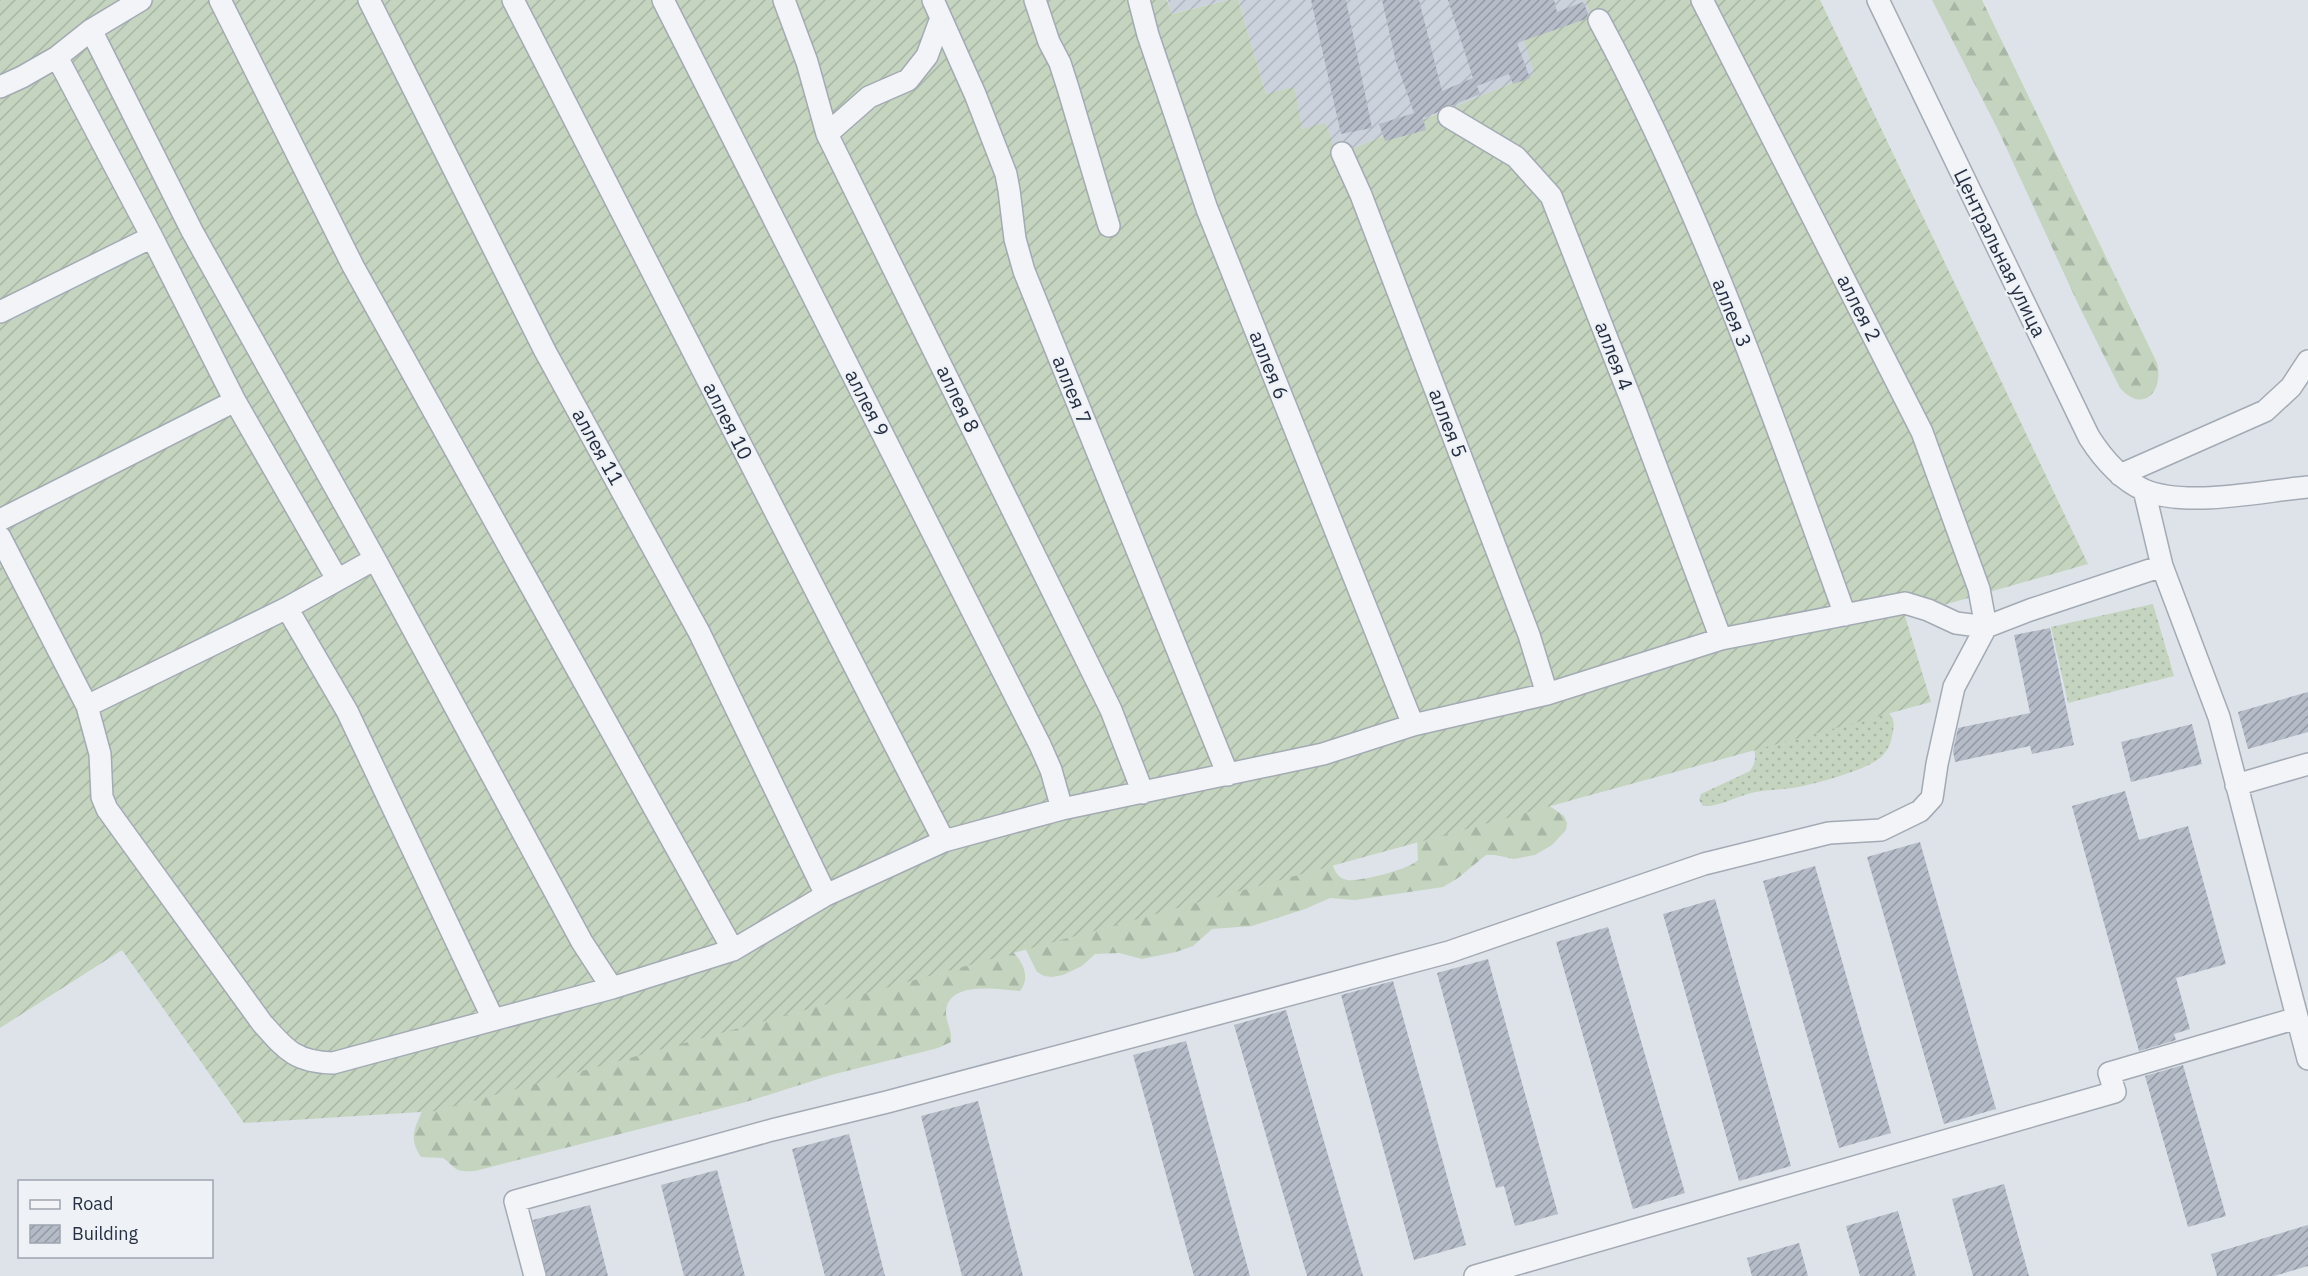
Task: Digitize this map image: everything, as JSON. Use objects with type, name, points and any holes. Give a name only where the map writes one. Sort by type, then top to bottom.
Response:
[{"type":"street","points":[[0,87],[57,57],[91,30],[141,0]]},
{"type":"street","points":[[220,0],[353,266],[733,950]]},
{"type":"street","name":"аллея 11","points":[[369,0],[545,351],[699,632],[826,895]]},
{"type":"street","name":"аллея 10","points":[[513,0],[944,841]]},
{"type":"street","name":"аллея 9","points":[[663,0],[1040,745],[1051,770],[1062,809]]},
{"type":"street","name":"аллея 8","points":[[784,0],[807,62],[827,134],[1111,710],[1143,793]]},
{"type":"street","points":[[1035,0],[1049,42],[1068,87],[1109,226]]},
{"type":"street","name":"аллея 6","points":[[1139,0],[1148,35],[1207,209],[1413,725]]},
{"type":"street","name":"аллея 2","points":[[1702,0],[1922,432],[1978,589],[1986,627]]},
{"type":"street","name":"Центральная улица","points":[[1878,0],[2089,437],[2100,454],[2120,475],[2144,490],[2169,497],[2238,495],[2308,487]]},
{"type":"street","points":[[827,134],[869,97],[908,80],[927,56],[937,9]]},
{"type":"street","name":"аллея 7","points":[[937,9],[975,94],[1006,174],[1015,239],[1024,272],[1228,775]]},
{"type":"street","name":"аллея 3","points":[[1599,20],[1620,59],[1687,203],[1771,409],[1845,615]]},
{"type":"street","points":[[91,30],[192,231],[375,559],[582,942],[612,988]]},
{"type":"street","points":[[57,57],[235,401],[337,579]]},
{"type":"street","name":"аллея 4","points":[[1449,117],[1516,157],[1551,196],[1632,402],[1720,639]]},
{"type":"street","name":"аллея 5","points":[[1342,153],[1361,195],[1529,635],[1547,694]]},
{"type":"street","points":[[0,312],[152,237]]},
{"type":"street","points":[[2120,475],[2265,411],[2290,387],[2308,361]]},
{"type":"street","points":[[0,520],[235,401]]},
{"type":"street","points":[[2144,490],[2162,566],[2218,717],[2307,1053]]},
{"type":"street","points":[[0,537],[87,706],[100,754],[102,797],[107,809],[262,1023],[281,1045],[298,1057],[311,1062],[333,1063],[612,988],[733,950],[826,895],[944,841],[1062,809],[1323,754],[1413,725],[1547,694],[1720,639],[1905,603],[1928,610],[1956,623],[1986,627],[2162,566]]},
{"type":"street","points":[[87,706],[287,608],[375,559]]},
{"type":"street","points":[[287,608],[347,711],[493,1019]]},
{"type":"street","points":[[535,1276],[515,1201],[772,1130],[887,1102],[1449,952],[1704,864],[1829,833],[1881,830],[1920,811],[1932,798],[1954,687],[1986,627]]},
{"type":"street","points":[[2236,785],[2308,764]]},
{"type":"street","points":[[1475,1276],[2115,1092],[2109,1072],[2297,1018]]},
{"type":"shaded area","points":[[1168,0],[1229,0],[1170,14]]},
{"type":"shaded area","points":[[1238,0],[1585,0],[1590,13],[1524,37],[1534,74],[1342,153],[1303,129],[1266,94]]},
{"type":"green space","points":[[0,0],[1167,0],[1171,14],[1229,0],[1238,0],[1266,94],[1294,87],[1302,129],[1325,123],[1337,155],[1534,74],[1523,37],[1590,13],[1585,0],[1820,0],[2088,564],[1905,616],[1931,702],[436,1111],[244,1123],[122,950],[0,1028]]},
{"type":"green space","points":[[1932,0],[1982,0],[2157,363],[2157,383],[2150,396],[2136,399],[2128,396],[2120,388],[2079,306],[1999,132]]},
{"type":"green space","points":[[2153,604],[2174,676],[2068,703],[2051,627]]},
{"type":"green space","points":[[1876,703],[1892,716],[1894,724],[1889,746],[1884,754],[1875,761],[1840,776],[1792,788],[1751,793],[1709,806],[1703,806],[1699,800],[1701,794],[1750,771],[1755,757],[1752,743]]},
{"type":"green space","points":[[1544,802],[1564,816],[1567,823],[1566,830],[1552,845],[1535,855],[1514,859],[1486,855],[1443,887],[1355,900],[1330,898],[1305,909],[1252,926],[1212,929],[1193,946],[1176,952],[1142,959],[1119,953],[1095,954],[1082,966],[1063,975],[1052,977],[1037,972],[1022,942],[1331,859],[1334,869],[1343,879],[1362,879],[1384,874],[1418,860],[1417,836]]},
{"type":"green space","points":[[1009,948],[1017,957],[1025,974],[1020,991],[976,989],[954,996],[948,1003],[946,1014],[951,1042],[938,1048],[831,1075],[746,1102],[475,1171],[459,1170],[443,1158],[421,1157],[417,1150],[414,1133],[423,1109]]},
{"type":"building","points":[[1311,0],[1346,0],[1372,128],[1341,134]]},
{"type":"building","points":[[1382,0],[1419,0],[1442,91],[1473,78],[1448,0],[1554,0],[1557,12],[1583,2],[1588,13],[1586,19],[1517,43],[1530,78],[1513,84],[1509,74],[1477,86],[1480,94],[1453,105],[1443,106],[1438,112],[1423,118],[1426,130],[1385,141],[1379,124],[1414,113],[1396,62]]},
{"type":"building","points":[[2050,628],[2074,745],[2032,754],[2030,746],[1955,762],[1953,751],[1958,728],[2030,713],[2014,635]]},
{"type":"building","points":[[2308,692],[2308,732],[2248,749],[2238,712]]},
{"type":"building","points":[[2192,724],[2202,764],[2131,782],[2121,742]]},
{"type":"building","points":[[2125,791],[2139,840],[2188,826],[2226,964],[2176,978],[2190,1029],[2174,1034],[2176,1040],[2139,1051],[2072,806]]},
{"type":"building","points":[[1920,842],[1996,1109],[1944,1124],[1867,857]]},
{"type":"building","points":[[1815,866],[1891,1133],[1839,1148],[1763,881]]},
{"type":"building","points":[[1715,899],[1791,1166],[1739,1181],[1663,914]]},
{"type":"building","points":[[1608,927],[1685,1193],[1633,1209],[1556,942]]},
{"type":"building","points":[[1488,959],[1558,1214],[1515,1226],[1504,1186],[1496,1188],[1437,973]]},
{"type":"building","points":[[1393,981],[1466,1245],[1414,1260],[1341,995]]},
{"type":"building","points":[[1286,1010],[1363,1276],[1307,1276],[1234,1025]]},
{"type":"building","points":[[1186,1041],[1250,1276],[1194,1276],[1133,1055]]},
{"type":"building","points":[[2183,1065],[2226,1216],[2188,1227],[2145,1076]]},
{"type":"building","points":[[978,1101],[1023,1276],[962,1276],[921,1116]]},
{"type":"building","points":[[849,1134],[885,1276],[825,1276],[792,1149]]},
{"type":"building","points":[[717,1170],[745,1276],[684,1276],[661,1185]]},
{"type":"building","points":[[2004,1184],[2029,1276],[1973,1276],[1952,1199]]},
{"type":"building","points":[[590,1205],[608,1276],[547,1276],[533,1220]]},
{"type":"building","points":[[1898,1211],[1916,1276],[1860,1276],[1846,1226]]},
{"type":"building","points":[[2308,1225],[2308,1266],[2274,1276],[2217,1276],[2211,1254]]},
{"type":"building","points":[[1799,1243],[1808,1276],[1752,1276],[1747,1258]]}]
